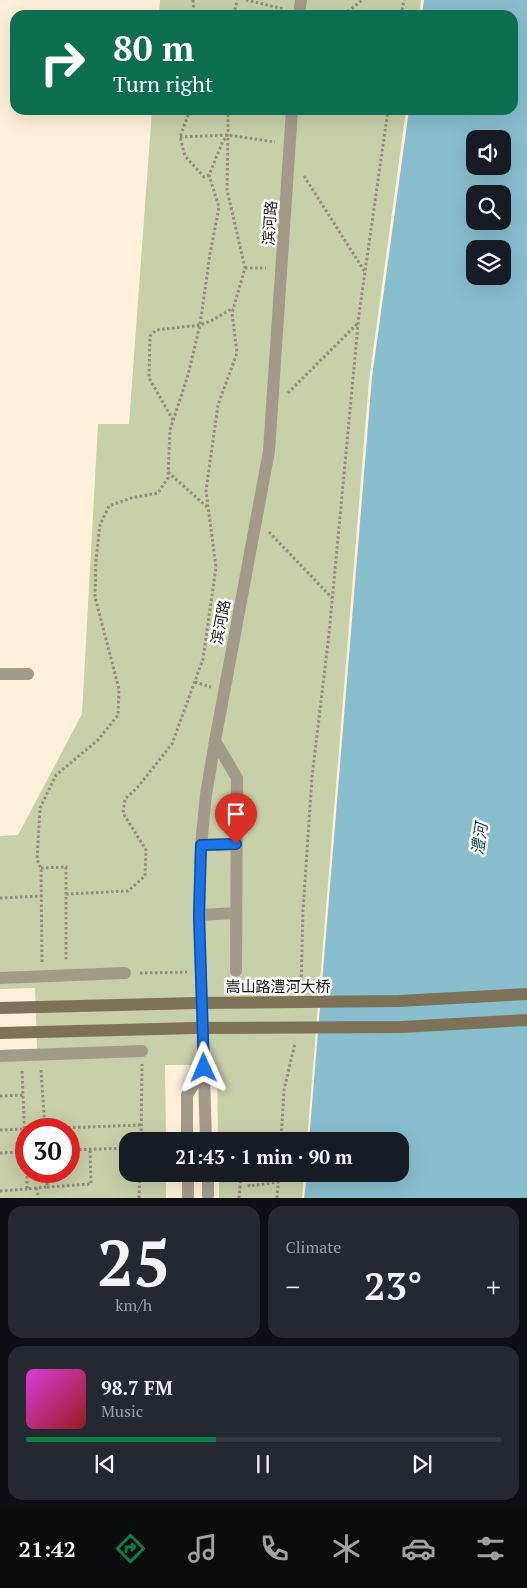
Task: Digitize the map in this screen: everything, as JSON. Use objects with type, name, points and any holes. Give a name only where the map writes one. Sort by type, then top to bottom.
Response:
[{"type":"main road","name":"嵩山路澧河大桥","points":[[0,1008],[196,1003],[398,1001],[527,994]]},
{"type":"main road","points":[[0,1032],[401,1027],[527,1020]]},
{"type":"street","name":"滨河路","points":[[206,1132],[199,915],[201,845],[206,795],[215,741],[269,451],[292,115]]},
{"type":"street","points":[[0,674],[28,674]]},
{"type":"street","points":[[215,741],[237,778],[236,971]]},
{"type":"street","points":[[201,845],[236,844]]},
{"type":"street","points":[[199,915],[236,913]]},
{"type":"street","points":[[0,978],[125,973]]},
{"type":"street","points":[[0,1056],[142,1051]]},
{"type":"street","points":[[187,1132],[187,1094],[204,1068]]},
{"type":"street","points":[[188,1182],[188,1198]]},
{"type":"street","points":[[208,1182],[208,1198]]},
{"type":"path","points":[[246,0],[272,8],[300,9]]},
{"type":"path","points":[[350,10],[362,0]]},
{"type":"path","points":[[188,115],[180,137],[185,156],[204,177],[209,175]]},
{"type":"path","points":[[66,894],[128,891],[145,876],[146,850],[123,813],[125,799],[137,788],[172,744],[203,660],[216,567],[206,491],[218,405],[237,354],[232,313],[244,268],[227,190],[228,115]]},
{"type":"path","points":[[300,994],[312,777],[332,598],[358,323],[387,115]]},
{"type":"path","points":[[180,137],[228,135],[290,149],[365,272]]},
{"type":"path","points":[[42,976],[41,868],[37,860],[40,808],[56,775],[98,740],[118,715],[119,689],[95,596],[96,560],[100,525],[109,506],[131,498],[158,493],[168,478],[170,430],[188,375],[200,325],[219,207],[209,175],[223,141],[228,135]]},
{"type":"path","points":[[244,268],[282,268]]},
{"type":"path","points":[[173,420],[149,378],[150,336],[156,330],[200,325],[234,308]]},
{"type":"path","points":[[271,409],[358,323]]},
{"type":"path","points":[[168,472],[208,507]]},
{"type":"path","points":[[256,519],[332,598]]},
{"type":"path","points":[[41,868],[66,867],[66,975]]},
{"type":"path","points":[[0,898],[42,896]]},
{"type":"path","points":[[125,973],[201,971]]},
{"type":"path","points":[[282,1132],[284,1090],[296,1041]]},
{"type":"path","points":[[142,1051],[142,1132]]},
{"type":"path","points":[[40,1054],[44,1118]]},
{"type":"path","points":[[21,1055],[25,1118]]},
{"type":"path","points":[[0,1096],[24,1095]]},
{"type":"path","points":[[80,1128],[142,1125]]},
{"type":"path","points":[[0,1130],[15,1129]]},
{"type":"path","points":[[80,1149],[119,1148]]},
{"type":"path","points":[[0,1191],[91,1184],[90,1149]]},
{"type":"path","points":[[0,1153],[15,1152]]},
{"type":"path","points":[[139,1198],[140,1182]]},
{"type":"path","points":[[239,1198],[240,1182]]},
{"type":"path","points":[[249,1182],[249,1186],[278,1182],[277,1198]]},
{"type":"path","points":[[27,1183],[27,1189]]},
{"type":"path","points":[[36,1188],[39,1198]]},
{"type":"green space","points":[[160,0],[421,0],[420,10],[159,10]]},
{"type":"green space","points":[[152,115],[405,115],[369,381],[308,1132],[218,1132],[217,1065],[165,1065],[166,1132],[119,1132],[119,1182],[166,1182],[166,1198],[0,1198],[0,1050],[37,1049],[35,988],[0,989],[0,836],[18,835],[82,714],[98,424],[129,424]]},
{"type":"green space","points":[[219,1182],[303,1182],[302,1198],[219,1198]]},
{"type":"water","name":"澧河","points":[[424,0],[527,0],[527,1198],[304,1198],[306,1182],[409,1182],[409,1132],[310,1132],[372,377],[408,115],[518,115],[518,10],[423,10]]},
{"type":"route","points":[[204,1068],[199,915],[201,845],[236,844]]}]
